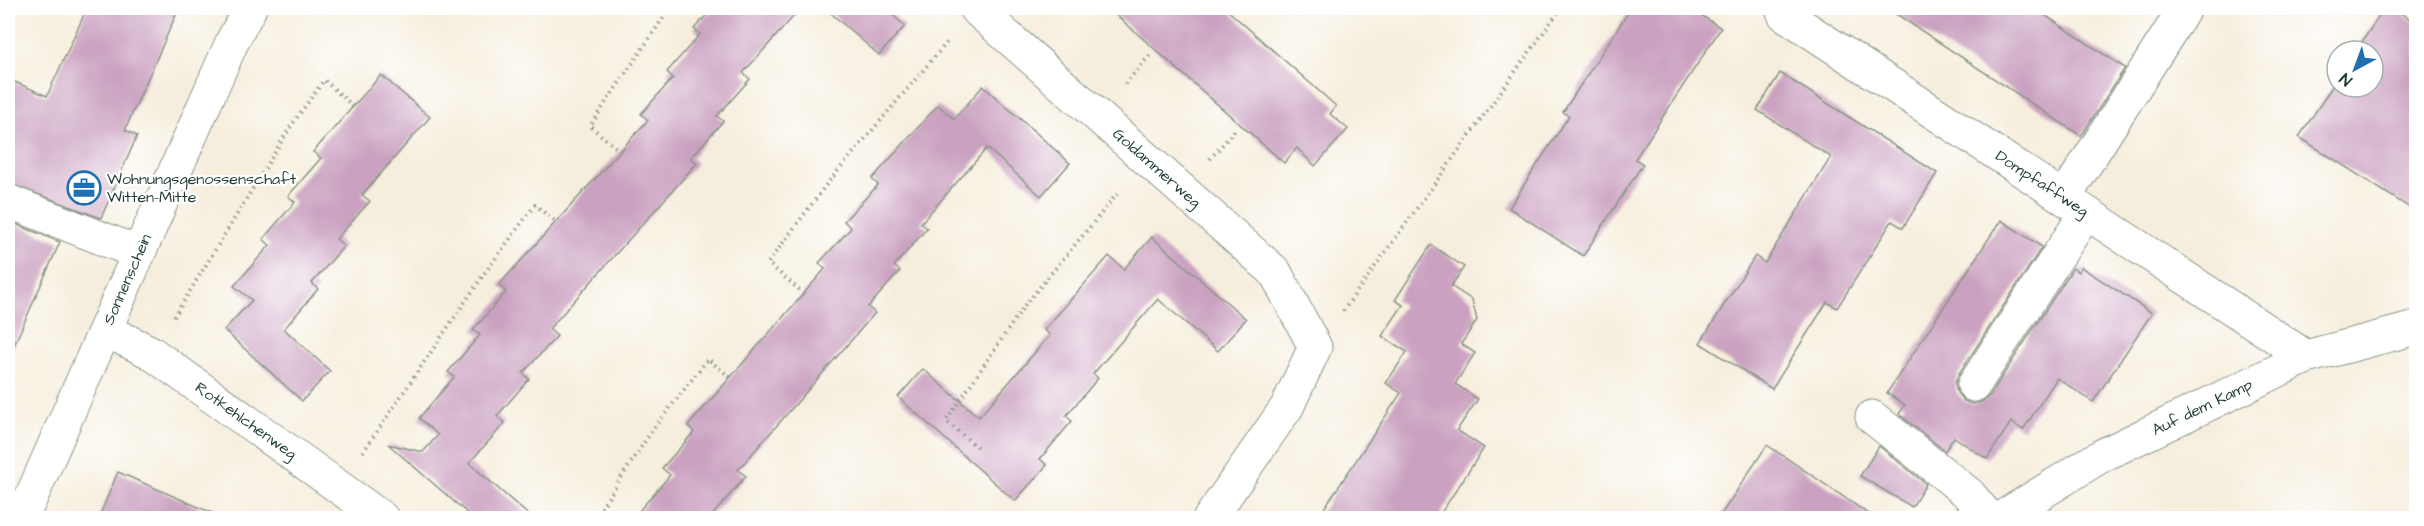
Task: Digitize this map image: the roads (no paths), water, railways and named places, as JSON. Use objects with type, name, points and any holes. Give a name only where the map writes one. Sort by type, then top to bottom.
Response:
[{"type":"street","name":"Sonnenschein","points":[[22,519],[232,42],[250,8]]},
{"type":"street","name":"Goldammerweg","points":[[976,8],[1275,272],[1315,347],[1287,407],[1210,519]]},
{"type":"street","name":"Dompfaffweg","points":[[1782,8],[1784,14],[2306,357]]},
{"type":"street","points":[[1974,385],[2185,8]]},
{"type":"street","points":[[8,201],[139,253]]},
{"type":"street","name":"Auf dem Kamp","points":[[2001,519],[2101,456],[2306,357],[2416,328]]},
{"type":"street","name":"Rotkehlchenweg","points":[[105,330],[150,352],[382,519]]},
{"type":"street","points":[[1872,417],[1969,494],[1989,519]]},
{"type":"place","name":"Wohnungsgenossenschaft Witten-Mitte","points":[[84,188]]}]
